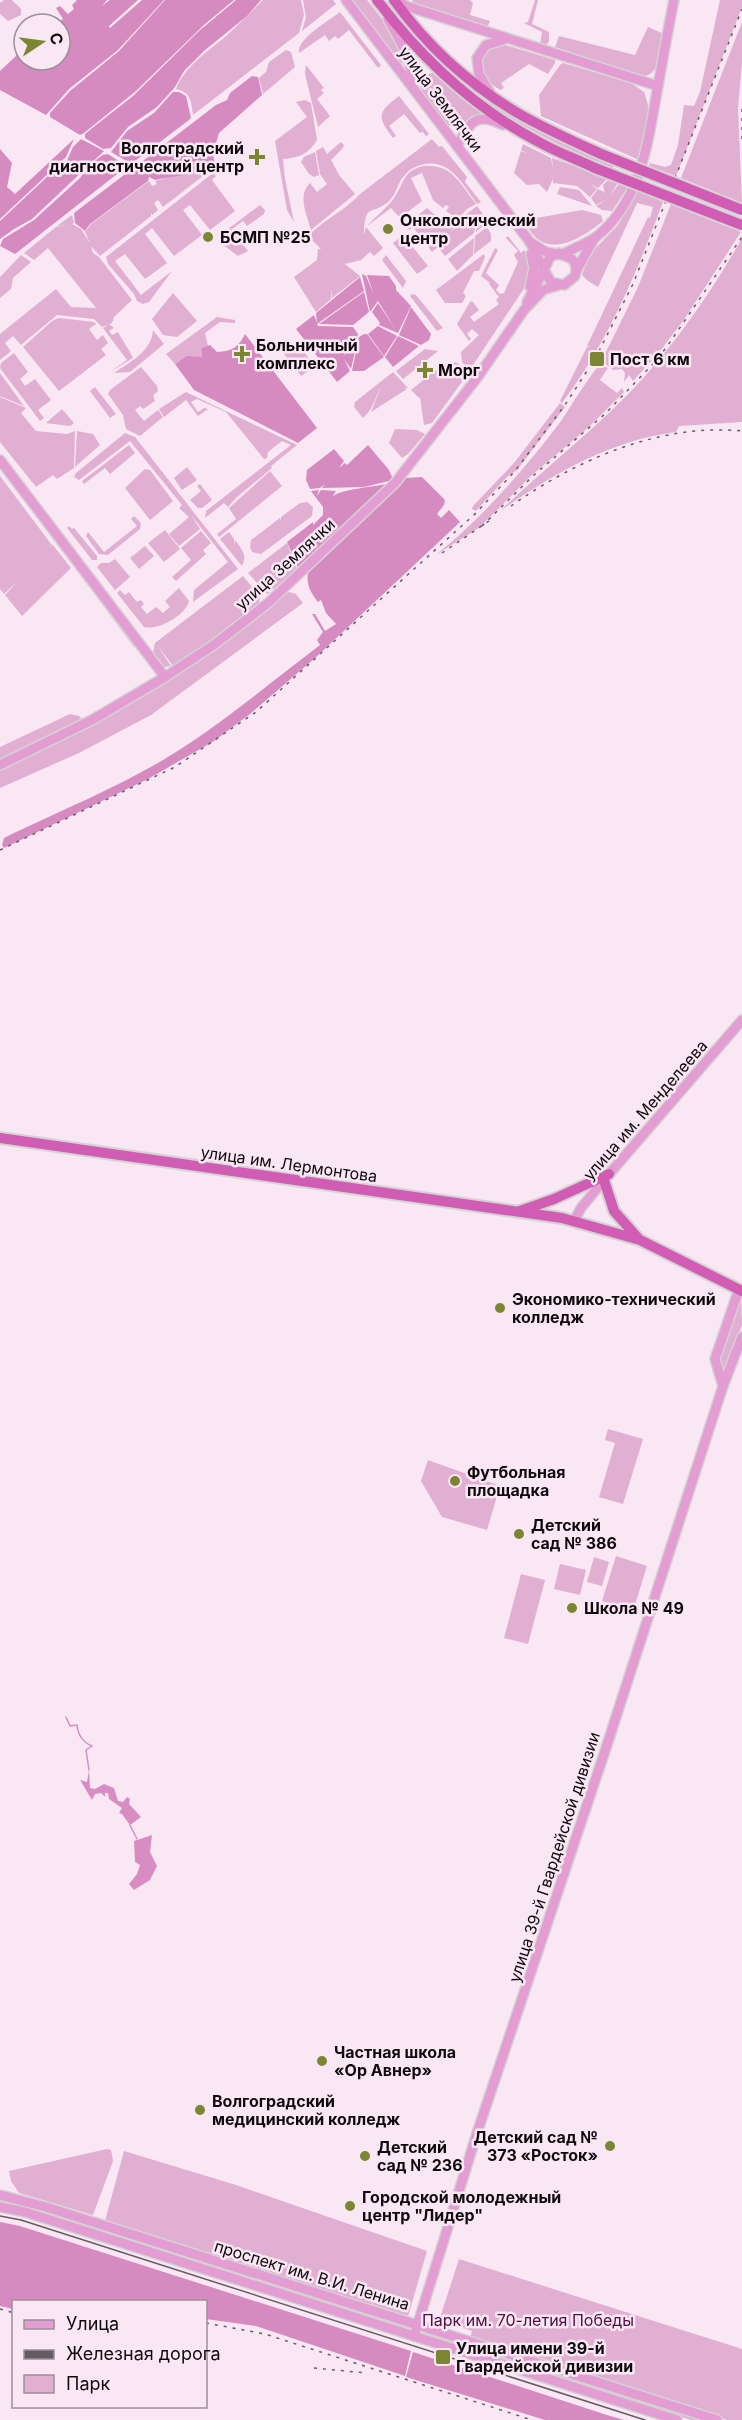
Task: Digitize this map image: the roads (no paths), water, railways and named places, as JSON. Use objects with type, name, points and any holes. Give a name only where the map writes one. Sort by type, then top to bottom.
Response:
[{"type":"highway","points":[[376,0],[419,50],[461,90],[485,109],[538,142],[595,168],[742,225]]},
{"type":"highway","points":[[396,0],[408,19],[446,60],[494,98],[522,116],[601,154],[742,210]]},
{"type":"highway","name":"улица им. Лермонтова","points":[[0,1138],[574,1221],[640,1240]]},
{"type":"highway","points":[[510,1212],[538,1206],[606,1177],[614,1211],[640,1240],[740,1290]]},
{"type":"main road","name":"улица Землячки","points":[[0,765],[92,720],[165,677],[215,644],[268,603],[395,483],[458,403],[509,332],[524,310],[544,270],[530,242],[517,224],[346,0]]},
{"type":"main road","points":[[376,0],[403,48],[411,83]]},
{"type":"main road","points":[[396,0],[412,8],[658,86]]},
{"type":"main road","points":[[595,238],[550,257],[544,270],[550,282],[559,285],[568,283],[595,238],[625,203],[639,175],[647,151],[674,0]]},
{"type":"main road","points":[[494,98],[478,74],[477,58],[480,51],[489,43],[511,40]]},
{"type":"main road","points":[[457,146],[472,122],[483,118],[497,122],[538,142]]},
{"type":"main road","points":[[517,224],[545,246],[557,248],[577,241],[611,222]]},
{"type":"main road","points":[[509,332],[532,283],[534,268],[527,244],[517,224]]},
{"type":"main road","points":[[530,242],[543,250],[561,253],[572,258],[576,271]]},
{"type":"main road","name":"улица Землячки","points":[[524,310],[543,290],[559,285]]},
{"type":"main road","points":[[0,460],[165,677]]},
{"type":"main road","name":"улица им. Менделеева","points":[[574,1221],[581,1208],[606,1177],[742,1020]]},
{"type":"main road","points":[[723,1386],[716,1359],[740,1290]]},
{"type":"main road","name":"улица 39-й Гвардейской дивизии","points":[[414,2336],[478,2130],[605,1751],[723,1386],[742,1337]]},
{"type":"main road","name":"проспект им. В.И. Ленина","points":[[0,2195],[46,2207],[717,2420]]},
{"type":"main road","name":"проспект им. В.И. Ленина","points":[[0,2207],[25,2212],[676,2420]]},
{"type":"waterway","points":[[66,1717],[70,1726],[77,1725],[81,1738],[92,1746],[86,1750],[89,1770]]},
{"type":"waterway","points":[[130,1825],[137,1839]]},
{"type":"tram line","points":[[0,2216],[21,2220],[645,2420]]},
{"type":"railway","points":[[0,850],[175,767],[256,712],[476,513],[515,471],[565,405],[596,357],[633,284],[742,9]]},
{"type":"railway","points":[[742,109],[742,142]]},
{"type":"railway","points":[[482,526],[534,475],[605,414],[651,366],[666,348],[742,237]]},
{"type":"railway","points":[[511,506],[563,474],[620,448],[680,433],[711,430],[742,431]]},
{"type":"railway","points":[[442,553],[489,521]]},
{"type":"railway","points":[[0,2309],[12,2312]]},
{"type":"railway","points":[[207,2323],[265,2334],[532,2420]]},
{"type":"railway","points":[[314,2368],[367,2373]]},
{"type":"place","name":"Волгоградский диагностический центр","points":[[257,157]]},
{"type":"place","name":"Онкологический центр","points":[[388,229]]},
{"type":"place","name":"БСМП №25","points":[[208,237]]},
{"type":"place","name":"Больничный комплекс","points":[[242,354]]},
{"type":"place","name":"Пост 6 км","points":[[597,359]]},
{"type":"place","name":"Морг","points":[[425,370]]},
{"type":"place","name":"Экономико-технический колледж","points":[[500,1308]]},
{"type":"place","name":"Футбольная площадка","points":[[455,1481]]},
{"type":"place","name":"Детский сад № 386","points":[[519,1534]]},
{"type":"place","name":"Школа № 49","points":[[572,1608]]},
{"type":"place","name":"Частная школа «Ор Авнер»","points":[[322,2061]]},
{"type":"place","name":"Волгоградский медицинский колледж","points":[[200,2110]]},
{"type":"place","name":"Детский сад № 373 «Росток»","points":[[610,2146]]},
{"type":"place","name":"Детский сад № 236","points":[[365,2156]]},
{"type":"place","name":"Городской молодежный центр \"Лидер\"","points":[[350,2206]]},
{"type":"place","name":"Улица имени 39-й Гвардейской дивизии","points":[[443,2357]]},
{"type":"park label","name":"Парк им. 70-летия Победы","points":[[528,2320]]}]
